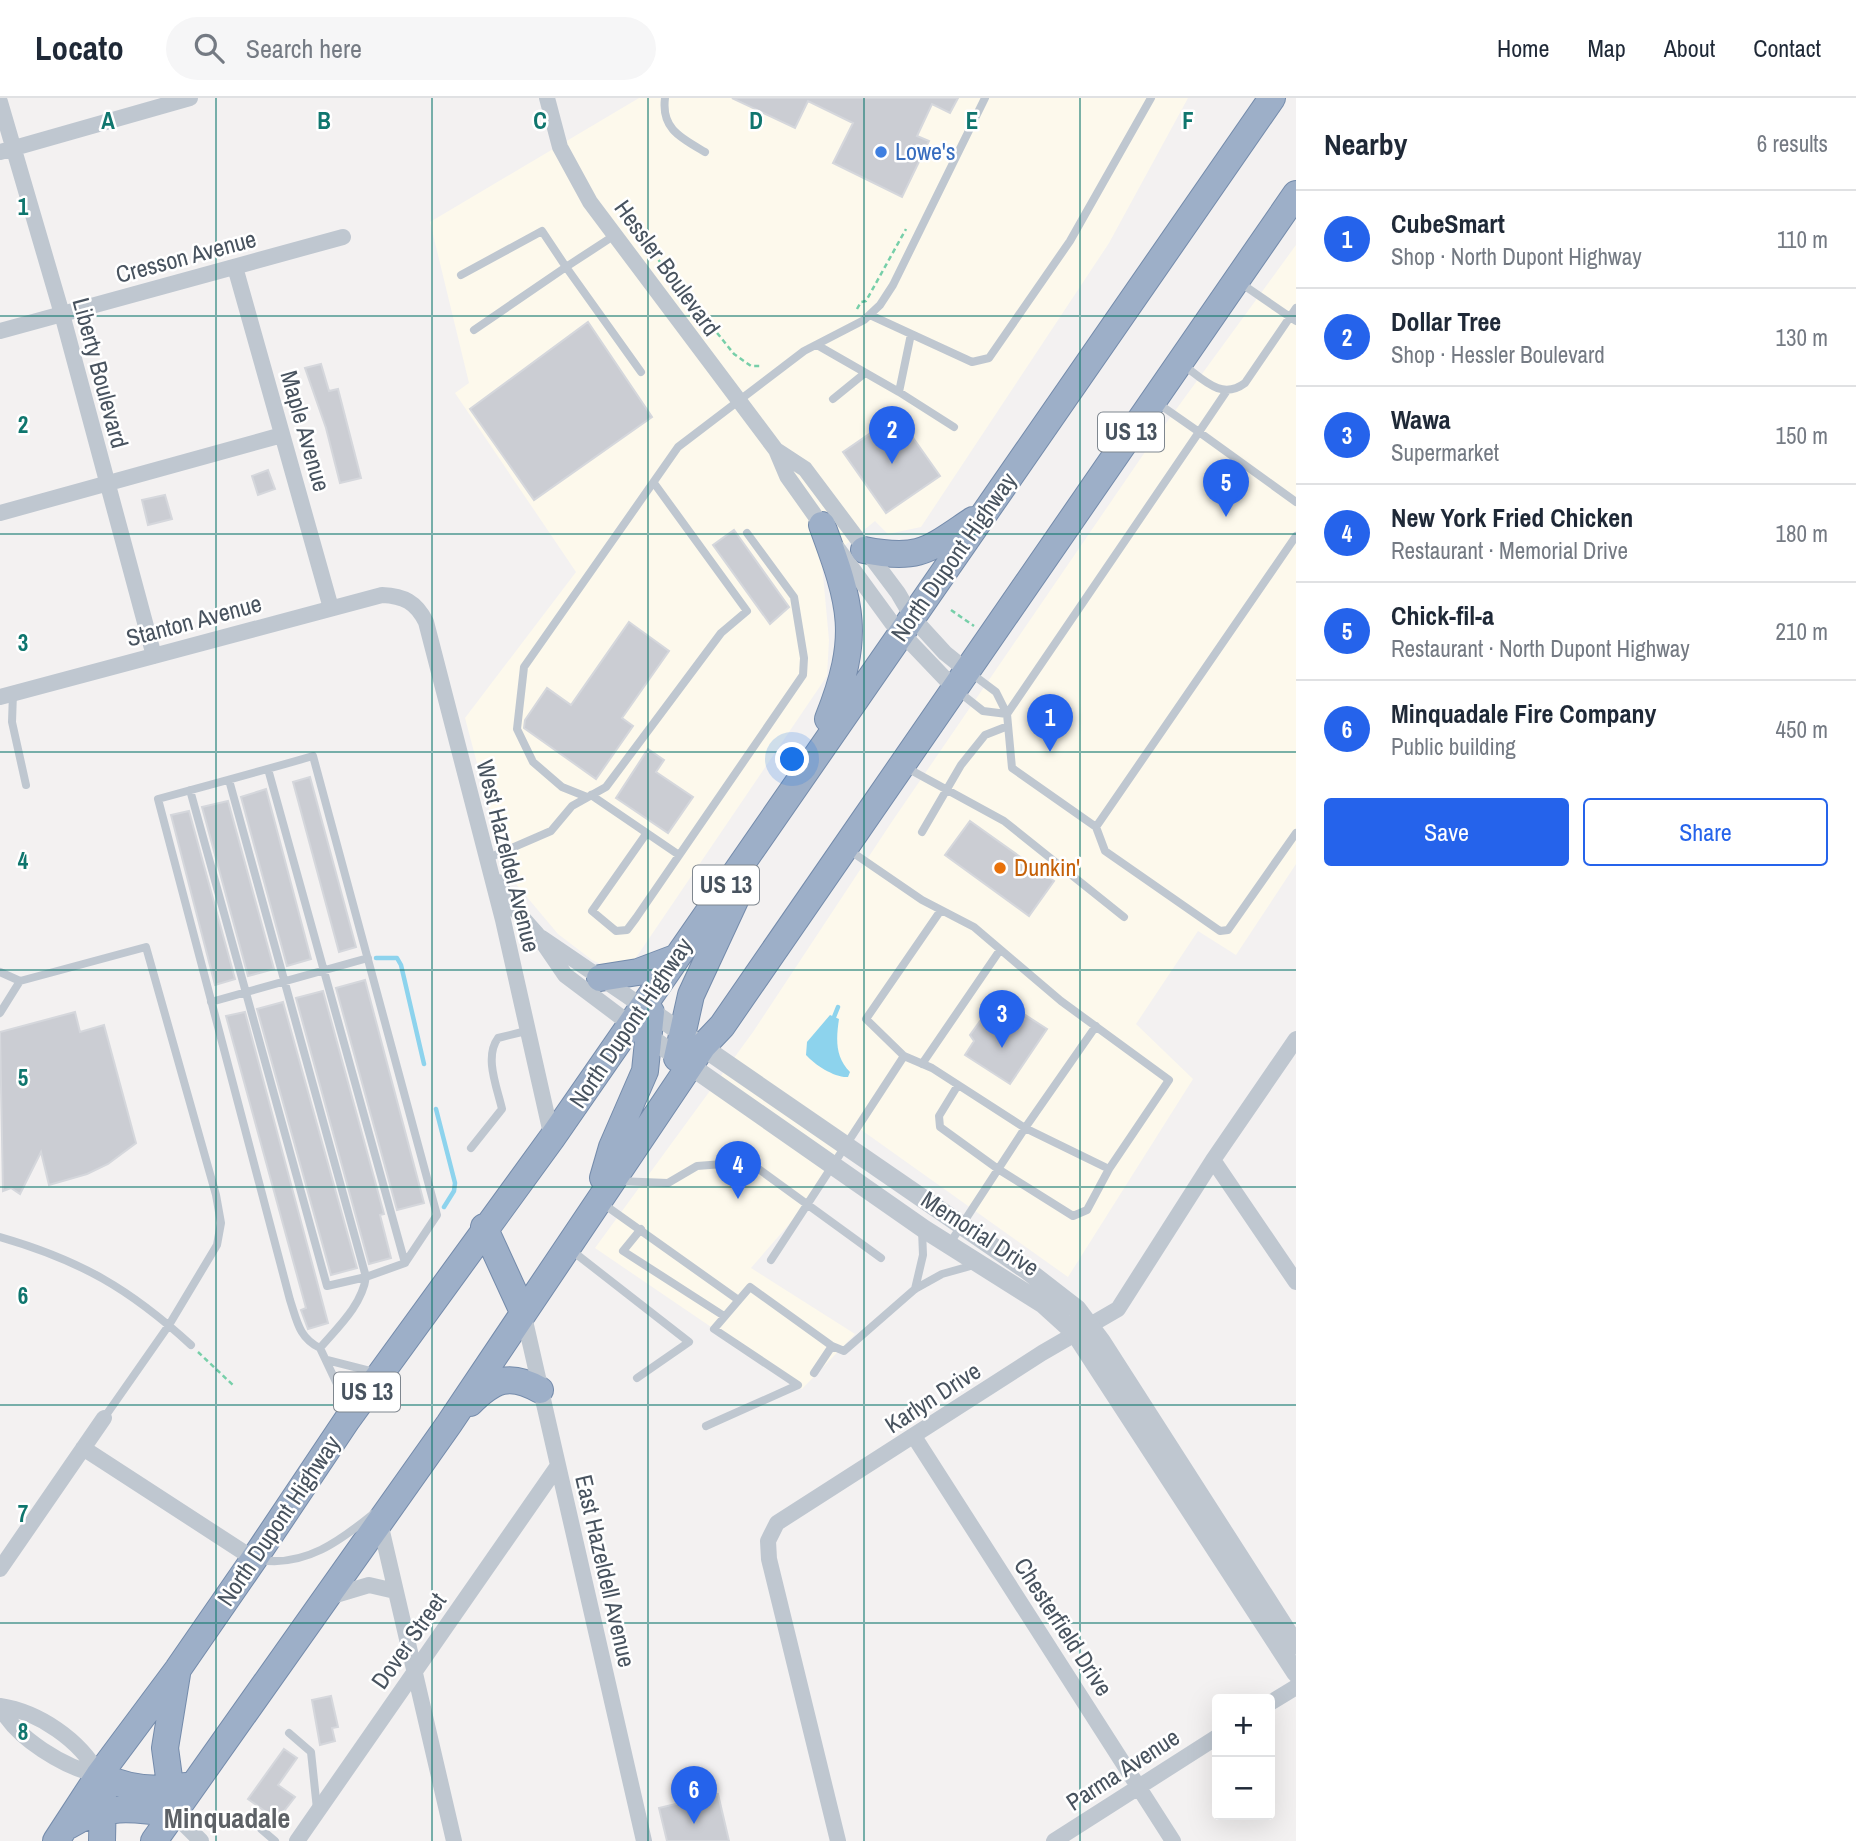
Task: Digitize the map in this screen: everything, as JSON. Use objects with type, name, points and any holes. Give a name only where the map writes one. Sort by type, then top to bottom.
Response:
[{"type":"highway","name":"North Dupont Highway","points":[[60,1835],[99,1775],[178,1669],[347,1420],[484,1227],[643,1020],[675,958],[1272,98]]},
{"type":"highway","name":"US 13","points":[[154,1841],[171,1802],[196,1784],[449,1424],[604,1190],[688,1051],[722,1026],[1296,194]]},
{"type":"highway","points":[[864,550],[905,556],[921,552],[986,512]]},
{"type":"highway","points":[[809,764],[845,676],[851,636],[847,599],[822,525]]},
{"type":"highway","points":[[688,1051],[691,995],[777,812]]},
{"type":"highway","points":[[600,978],[638,972],[675,958]]},
{"type":"highway","points":[[604,1190],[612,1147],[645,1071],[643,1020]]},
{"type":"highway","points":[[484,1227],[523,1312]]},
{"type":"highway","points":[[449,1424],[489,1384],[508,1379],[540,1390]]},
{"type":"highway","points":[[171,1802],[165,1748],[178,1669]]},
{"type":"highway","points":[[102,1841],[105,1809],[99,1775],[171,1802]]},
{"type":"highway","points":[[60,1835],[80,1818],[105,1809],[171,1802]]},
{"type":"street","points":[[6,150],[190,98]]},
{"type":"street","name":"Hessler Boulevard","points":[[547,98],[560,146],[590,202],[776,450],[787,476],[876,603],[906,625],[960,679]]},
{"type":"street","name":"Liberty Boulevard","points":[[0,102],[6,150],[62,314],[154,656]]},
{"type":"street","name":"Cresson Avenue","points":[[0,331],[344,237]]},
{"type":"street","name":"Maple Avenue","points":[[235,267],[331,608]]},
{"type":"street","points":[[0,513],[282,435]]},
{"type":"street","name":"Hessler Boulevard","points":[[776,450],[806,469],[898,593],[906,625]]},
{"type":"street","name":"Stanton Avenue","points":[[6,695],[382,595],[401,596]]},
{"type":"street","name":"West Hazeldel Avenue","points":[[401,596],[418,607],[426,622],[487,862],[552,1138]]},
{"type":"street","name":"Memorial Drive","points":[[487,862],[512,906],[537,934],[565,975],[847,1146],[1055,1290],[1077,1309],[1083,1330],[1296,1673]]},
{"type":"street","name":"Memorial Drive","points":[[537,934],[600,978],[643,1020]]},
{"type":"street","name":"Karlyn Drive","points":[[838,1841],[769,1559],[768,1541],[777,1524],[1118,1309],[1213,1160],[1296,1039]]},
{"type":"street","name":"Memorial Drive","points":[[688,1051],[833,1166],[922,1228],[1083,1330],[1296,1645]]},
{"type":"street","points":[[1213,1160],[1296,1282]]},
{"type":"street","name":"East Hazeldell Avenue","points":[[523,1312],[645,1841]]},
{"type":"street","points":[[0,1569],[104,1418]]},
{"type":"street","name":"Chesterfield Drive","points":[[915,1438],[1173,1841]]},
{"type":"street","points":[[83,1448],[254,1559]]},
{"type":"street","name":"Dover Street","points":[[297,1841],[557,1467]]},
{"type":"street","points":[[380,1523],[454,1841]]},
{"type":"street","points":[[329,1597],[369,1585],[396,1591]]},
{"type":"street","points":[[1275,1700],[1296,1687]]},
{"type":"street","points":[[0,1706],[25,1710],[76,1745],[87,1753],[99,1775]]},
{"type":"street","name":"Parma Avenue","points":[[1054,1841],[1212,1740]]},
{"type":"street","points":[[171,1802],[201,1841]]},
{"type":"lane","points":[[665,98],[664,118],[674,134],[705,152]]},
{"type":"lane","points":[[679,855],[589,796],[562,787],[533,762],[517,729],[516,712],[524,667],[678,447],[739,404],[804,351],[870,315],[893,285],[985,98]]},
{"type":"lane","points":[[870,315],[972,362],[989,358],[1070,241],[1152,98]]},
{"type":"lane","points":[[461,275],[542,231],[641,372]]},
{"type":"lane","points":[[474,330],[615,235]]},
{"type":"lane","points":[[1237,280],[1293,319]]},
{"type":"lane","points":[[1180,362],[1218,390],[1236,390],[1245,383],[1293,319],[1296,308]]},
{"type":"lane","points":[[899,392],[911,334]]},
{"type":"lane","points":[[817,345],[954,427]]},
{"type":"lane","points":[[833,399],[865,373]]},
{"type":"lane","points":[[1007,714],[1226,392]]},
{"type":"lane","points":[[1153,400],[1296,502]]},
{"type":"lane","points":[[487,862],[551,831],[572,806],[606,787],[721,634],[747,611],[654,483]]},
{"type":"lane","points":[[646,834],[592,911],[616,931],[627,930],[803,675],[804,658],[794,597],[747,533]]},
{"type":"lane","points":[[1096,827],[1293,547],[1296,536]]},
{"type":"lane","points":[[960,679],[983,711],[1007,714]]},
{"type":"lane","points":[[960,679],[996,692],[1007,714],[1012,768],[1096,827],[1105,851],[1220,931],[1228,930],[1296,833]]},
{"type":"lane","points":[[6,695],[26,785]]},
{"type":"lane","points":[[922,832],[985,735],[1008,726]]},
{"type":"lane","points":[[190,790],[327,1286],[366,1277],[404,1263],[437,1215],[313,756],[268,769],[229,779],[158,799],[290,1300],[307,1342],[320,1348],[327,1360],[347,1420]]},
{"type":"lane","points":[[901,764],[1004,821],[1124,916]]},
{"type":"lane","points":[[268,769],[404,1263]]},
{"type":"lane","points":[[229,779],[366,1277],[364,1290],[352,1309],[320,1348]]},
{"type":"lane","points":[[844,847],[941,910],[974,928],[1096,1026],[1169,1080],[1109,1169],[1087,1209],[1073,1216],[998,1169],[940,1127],[939,1116],[958,1085]]},
{"type":"lane","points":[[941,910],[866,1019],[904,1056],[958,1085],[1025,1128],[1109,1169]]},
{"type":"lane","points":[[0,972],[20,981],[146,947],[221,1223],[212,1255],[169,1325],[104,1418]]},
{"type":"lane","points":[[922,1064],[1000,950]]},
{"type":"lane","points":[[211,1002],[368,958]]},
{"type":"lane","points":[[0,1013],[20,981]]},
{"type":"lane","points":[[948,1245],[1096,1026]]},
{"type":"lane","points":[[471,1148],[502,1109],[492,1069],[491,1047],[498,1038],[526,1031]]},
{"type":"lane","points":[[771,1259],[904,1056]]},
{"type":"lane","points":[[604,1190],[668,1183],[697,1166],[749,1162],[881,1258]]},
{"type":"lane","points":[[604,1190],[641,1229],[737,1299]]},
{"type":"lane","points":[[915,1289],[923,1255],[922,1228]]},
{"type":"lane","points":[[641,1229],[623,1251],[724,1317]]},
{"type":"lane","points":[[0,1237],[40,1250],[102,1276],[169,1325],[191,1345]]},
{"type":"lane","points":[[565,1246],[688,1342],[637,1378]]},
{"type":"lane","points":[[706,1426],[798,1385],[714,1329],[750,1287],[832,1346],[844,1351],[915,1289],[942,1274],[980,1263]]},
{"type":"lane","points":[[814,1373],[832,1346]]},
{"type":"lane","points":[[327,1360],[349,1369],[380,1373]]},
{"type":"lane","points":[[254,1559],[296,1562],[317,1552],[369,1517],[406,1486]]},
{"type":"lane","points":[[289,1733],[311,1752],[317,1812]]},
{"type":"lane","points":[[261,1829],[275,1841]]},
{"type":"path","points":[[613,205],[734,354],[751,366],[762,366]]},
{"type":"path","points":[[850,313],[866,301]]},
{"type":"path","points":[[951,610],[976,627]]},
{"type":"path","points":[[191,1345],[235,1387]]},
{"type":"shaded area","points":[[639,98],[1188,98],[1109,243],[921,527],[888,534],[875,521],[822,564],[829,640],[827,676],[631,965],[609,968],[592,960],[558,934],[506,872],[465,718],[576,572],[455,393],[469,383],[430,222]]},
{"type":"shaded area","points":[[1296,245],[1296,864],[1236,955],[1198,931],[1136,1024],[1193,1079],[1068,1277],[860,1129],[825,1183],[751,1268],[855,1334],[802,1389],[595,1248],[753,1032],[891,823],[1145,452]]},
{"type":"water","points":[[830,1015],[839,1019],[838,1047],[850,1072],[848,1077],[825,1070],[806,1055],[807,1042]]},
{"type":"building","name":"Lowe's","points":[[732,98],[958,98],[950,113],[932,104],[917,136],[929,141],[902,197],[833,163],[853,123],[808,101],[795,128]]},
{"type":"building","points":[[588,322],[652,417],[534,500],[470,409]]},
{"type":"building","points":[[321,364],[329,391],[338,389],[361,478],[340,483],[326,428],[305,368]]},
{"type":"building","points":[[897,415],[940,476],[886,513],[843,452]]},
{"type":"building","points":[[268,470],[275,489],[258,495],[252,476]]},
{"type":"building","points":[[165,495],[172,519],[148,525],[142,500]]},
{"type":"building","points":[[734,530],[789,607],[770,624],[713,545]]},
{"type":"building","points":[[629,622],[669,651],[622,718],[633,726],[596,779],[524,728],[525,720],[547,688],[571,705]]},
{"type":"building","points":[[648,749],[664,760],[656,772],[693,797],[668,833],[616,798]]},
{"type":"building","points":[[310,777],[356,947],[339,952],[293,782]]},
{"type":"building","points":[[266,789],[311,959],[287,966],[241,797]]},
{"type":"building","points":[[228,801],[274,969],[248,976],[202,807]]},
{"type":"building","points":[[189,811],[235,979],[215,985],[171,815]]},
{"type":"building","name":"Dunkin'","points":[[970,821],[1054,881],[1029,916],[945,855]]},
{"type":"building","points":[[365,980],[424,1203],[397,1210],[336,988]]},
{"type":"building","points":[[323,991],[384,1214],[380,1215],[391,1258],[369,1264],[296,998]]},
{"type":"building","points":[[1002,1000],[1047,1029],[1010,1084],[965,1055],[974,1041],[970,1035],[988,1010],[995,1012]]},
{"type":"building","points":[[283,1002],[357,1268],[331,1275],[257,1009]]},
{"type":"building","points":[[75,1012],[80,1032],[104,1025],[136,1143],[108,1164],[87,1174],[49,1185],[41,1152],[20,1194],[11,1188],[3,1191],[0,1032]]},
{"type":"building","points":[[245,1012],[328,1323],[308,1329],[301,1310],[306,1308],[226,1016]]},
{"type":"building","points":[[331,1696],[338,1727],[332,1728],[335,1741],[320,1745],[312,1700]]},
{"type":"building","points":[[284,1749],[297,1758],[278,1785],[295,1797],[277,1820],[248,1799]]},
{"type":"building","points":[[718,1794],[729,1841],[667,1841],[659,1808]]},
{"type":"waterway","points":[[376,958],[397,958],[401,965],[424,1064]]},
{"type":"waterway","points":[[834,1017],[838,1007]]},
{"type":"waterway","points":[[436,1109],[455,1183],[454,1191],[444,1207]]},
{"type":"place","name":"Lowe's","points":[[881,152]]},
{"type":"place","name":"Dollar Tree","points":[[892,464]]},
{"type":"place","name":"Chick-fil-a","points":[[1226,517]]},
{"type":"place","name":"CubeSmart","points":[[1050,752]]},
{"type":"place","name":"Dunkin'","points":[[1000,868]]},
{"type":"place","name":"Wawa","points":[[1002,1048]]},
{"type":"place","name":"New York Fried Chicken","points":[[738,1199]]},
{"type":"place","name":"Minquadale Fire Company","points":[[694,1824]]},
{"type":"district","name":"Minquadale","points":[[227,1818]]}]
